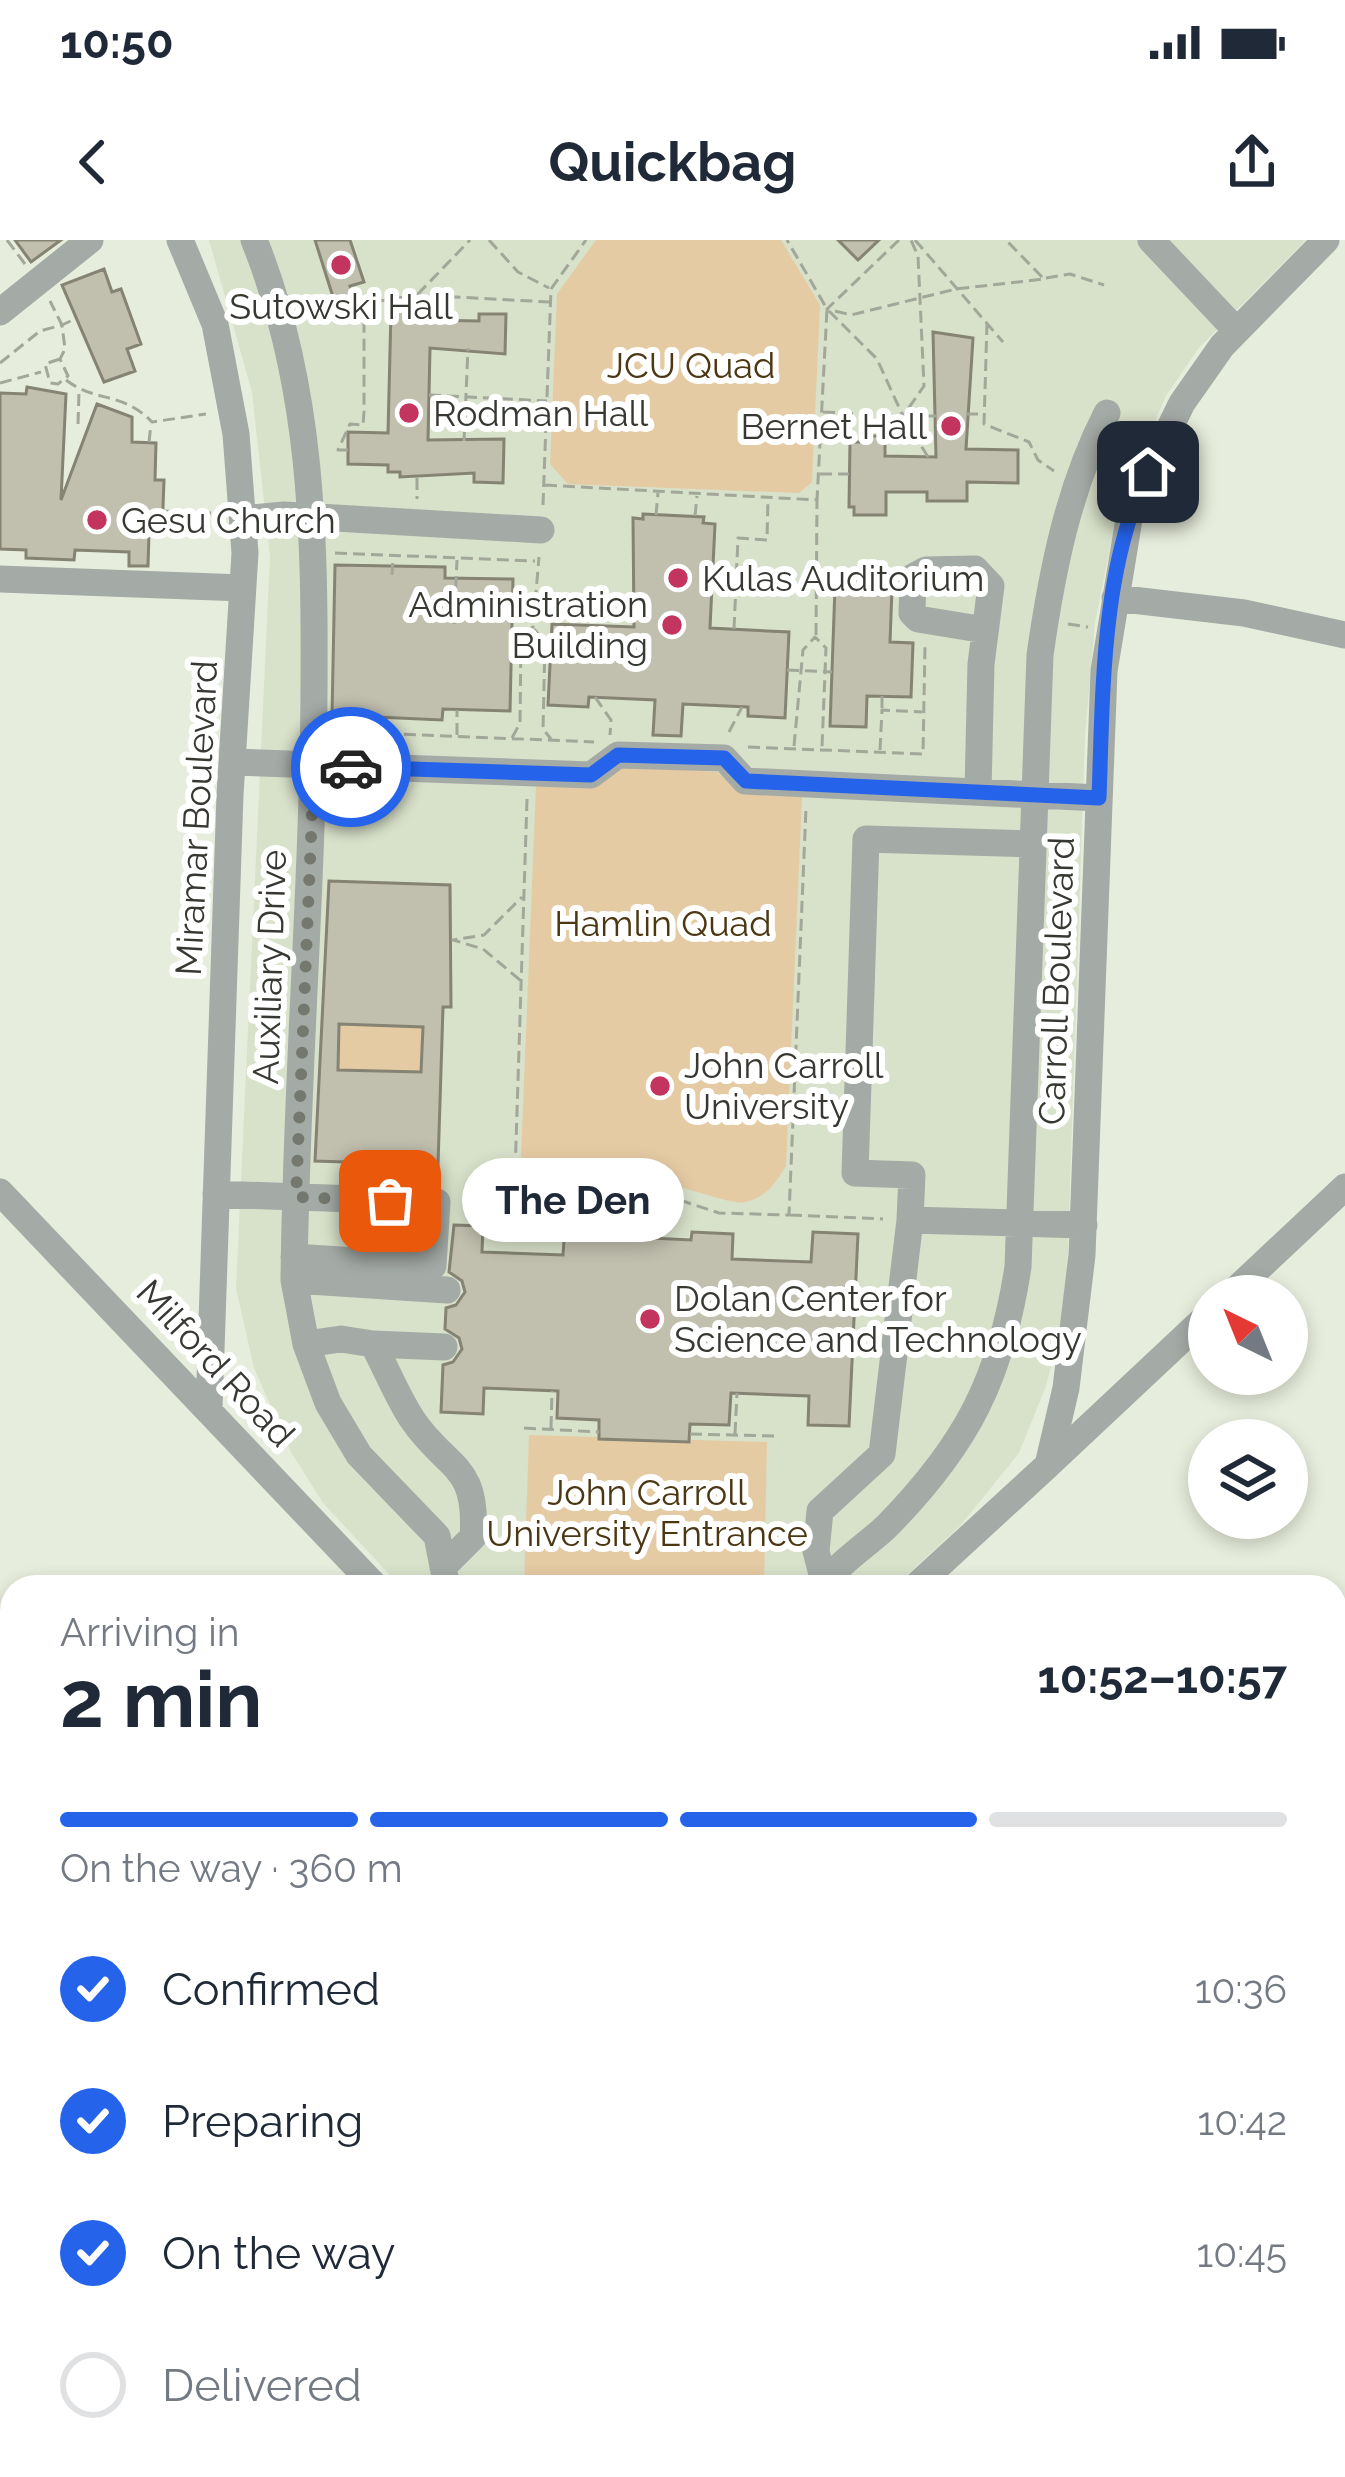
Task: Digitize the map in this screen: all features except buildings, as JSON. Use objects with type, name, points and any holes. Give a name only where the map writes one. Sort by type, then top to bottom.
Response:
[{"type":"street","points":[[0,312],[90,240]]},
{"type":"street","name":"Miramar Boulevard","points":[[180,240],[214,324],[236,434],[243,519],[209,1408]]},
{"type":"street","name":"Auxiliary Drive","points":[[254,240],[281,320],[315,519],[314,766],[294,1268],[306,1344],[328,1403],[359,1455],[437,1536],[445,1575]]},
{"type":"street","points":[[1151,240],[1236,330]]},
{"type":"street","name":"Carroll Boulevard","points":[[1048,1465],[1075,1337],[1084,1225],[1104,671],[1131,507],[1182,403],[1236,330],[1326,240]]},
{"type":"street","points":[[836,1575],[952,1455],[976,1413],[1009,1329],[1020,1224],[1034,794],[1045,622],[1076,484],[1107,413]]},
{"type":"street","points":[[243,519],[541,530]]},
{"type":"street","points":[[978,790],[985,630],[992,586],[983,572],[926,569],[913,577],[912,613],[918,620],[985,630]]},
{"type":"street","points":[[0,579],[243,588]]},
{"type":"street","points":[[1115,598],[1244,614],[1345,635]]},
{"type":"street","points":[[232,762],[591,775],[618,755],[724,758],[746,781],[1099,798]]},
{"type":"street","points":[[821,1575],[815,1551],[820,1511],[883,1454],[888,1441],[885,1400],[910,1220],[912,1175],[854,1173],[866,839],[1033,844]]},
{"type":"street","points":[[1251,1275],[1345,1187]]},
{"type":"street","name":"Milford Road","points":[[0,1192],[365,1575]]},
{"type":"street","points":[[216,1194],[437,1202],[433,1266],[294,1268]]},
{"type":"street","points":[[910,1220],[1084,1225]]},
{"type":"street","points":[[294,1268],[447,1290]]},
{"type":"street","points":[[927,1575],[1188,1334]]},
{"type":"street","points":[[306,1344],[340,1339],[444,1347]]},
{"type":"street","points":[[373,1344],[413,1421],[459,1468],[476,1499],[473,1537],[446,1575]]},
{"type":"path","points":[[416,312],[417,295],[470,240]]},
{"type":"path","points":[[489,240],[518,272],[551,289]]},
{"type":"path","points":[[512,740],[520,723],[521,637],[533,627],[545,485],[551,289],[586,240]]},
{"type":"path","points":[[787,240],[827,309],[878,359],[902,416],[928,457]]},
{"type":"path","points":[[794,748],[803,650],[815,637],[827,309],[899,240]]},
{"type":"path","points":[[902,416],[925,386],[918,256],[913,240]]},
{"type":"path","points":[[913,240],[1004,342]]},
{"type":"path","points":[[1006,240],[1045,279]]},
{"type":"path","points":[[827,309],[851,315],[956,289],[1070,274],[1104,285]]},
{"type":"path","points":[[281,320],[320,308],[364,307],[377,297],[551,302]]},
{"type":"path","points":[[348,450],[338,450],[340,437],[350,424],[363,425],[364,307]]},
{"type":"path","points":[[66,380],[68,368],[60,359],[62,325],[75,320]]},
{"type":"path","points":[[987,323],[983,424],[1029,442],[1038,460],[1076,484]]},
{"type":"path","points":[[464,441],[468,348]]},
{"type":"path","points":[[46,380],[43,372],[48,361],[60,359]]},
{"type":"path","points":[[0,383],[43,372]]},
{"type":"path","points":[[46,380],[58,384],[66,380]]},
{"type":"path","points":[[40,387],[46,380]]},
{"type":"path","points":[[66,380],[79,390],[122,398],[152,422],[206,415]]},
{"type":"path","points":[[77,424],[79,390]]},
{"type":"path","points":[[429,395],[548,401]]},
{"type":"path","points":[[821,412],[937,416]]},
{"type":"path","points":[[966,414],[983,414]]},
{"type":"path","points":[[148,442],[152,422]]},
{"type":"path","points":[[818,473],[849,474]]},
{"type":"path","points":[[545,485],[817,500]]},
{"type":"path","points":[[656,515],[658,491]]},
{"type":"path","points":[[695,517],[697,494]]},
{"type":"path","points":[[734,629],[738,538],[767,540],[768,497]]},
{"type":"path","points":[[163,511],[214,513]]},
{"type":"path","points":[[315,553],[538,561]]},
{"type":"path","points":[[392,574],[393,556]]},
{"type":"path","points":[[454,624],[457,558]]},
{"type":"path","points":[[818,577],[912,584]]},
{"type":"path","points":[[533,627],[548,642],[543,729],[553,741]]},
{"type":"path","points":[[815,637],[826,648],[829,672],[822,749]]},
{"type":"path","points":[[512,638],[548,642]]},
{"type":"path","points":[[787,670],[829,672]]},
{"type":"path","points":[[880,752],[882,696]]},
{"type":"path","points":[[595,698],[611,720],[609,743]]},
{"type":"path","points":[[729,746],[730,723],[742,707]]},
{"type":"path","points":[[457,710],[457,737]]},
{"type":"path","points":[[882,710],[924,712]]},
{"type":"path","points":[[514,1205],[527,785]]},
{"type":"path","points":[[789,1215],[807,798]]},
{"type":"path","points":[[521,981],[483,949],[453,940],[484,935],[524,896]]},
{"type":"path","points":[[653,1238],[655,1192]]},
{"type":"path","points":[[437,1202],[592,1210],[655,1192],[719,1213],[910,1220]]},
{"type":"path","points":[[551,1430],[552,1390]]},
{"type":"path","points":[[735,1436],[737,1394]]},
{"type":"path","points":[[524,1428],[599,1432]]},
{"type":"path","points":[[690,1434],[774,1436]]},
{"type":"shaded area","name":"John Carroll University","points":[[209,240],[1306,240],[1198,349],[1166,396],[1111,543],[1095,623],[1085,735],[1066,1308],[1046,1386],[1019,1453],[960,1526],[907,1575],[390,1575],[323,1503],[291,1452],[254,1368],[236,1288],[270,556],[252,392]]},
{"type":"green space","name":"JCU Quad","points":[[596,240],[781,240],[820,305],[812,482],[799,493],[568,484],[550,464],[557,294]]},
{"type":"green space","name":"Hamlin Quad","points":[[621,766],[717,772],[739,790],[802,797],[786,1166],[770,1188],[746,1202],[647,1181],[559,1196],[537,1185],[521,1156],[536,786]]},
{"type":"green space","points":[[339,1024],[423,1027],[421,1072],[338,1070]]},
{"type":"green space","name":"John Carroll University Entrance","points":[[529,1435],[767,1442],[764,1575],[524,1575]]},
{"type":"way so far","points":[[351,767],[314,766],[296,1197],[390,1201]]},
{"type":"place","name":"Sutowski Hall","points":[[341,265]]},
{"type":"place","name":"Rodman Hall","points":[[409,413]]},
{"type":"place","name":"Bernet Hall","points":[[951,426]]},
{"type":"place","name":"Gesu Church","points":[[97,520]]},
{"type":"place","name":"Kulas Auditorium","points":[[678,578]]},
{"type":"place","name":"Administration Building","points":[[672,625]]},
{"type":"place","name":"John Carroll University","points":[[660,1086]]},
{"type":"place","name":"The Den","points":[[390,1201]]},
{"type":"place","name":"Dolan Center for Science and Technology","points":[[650,1319]]},
{"type":"route","points":[[351,767],[591,775],[618,755],[724,758],[746,781],[1099,798],[1104,671],[1131,507],[1148,472]]}]
